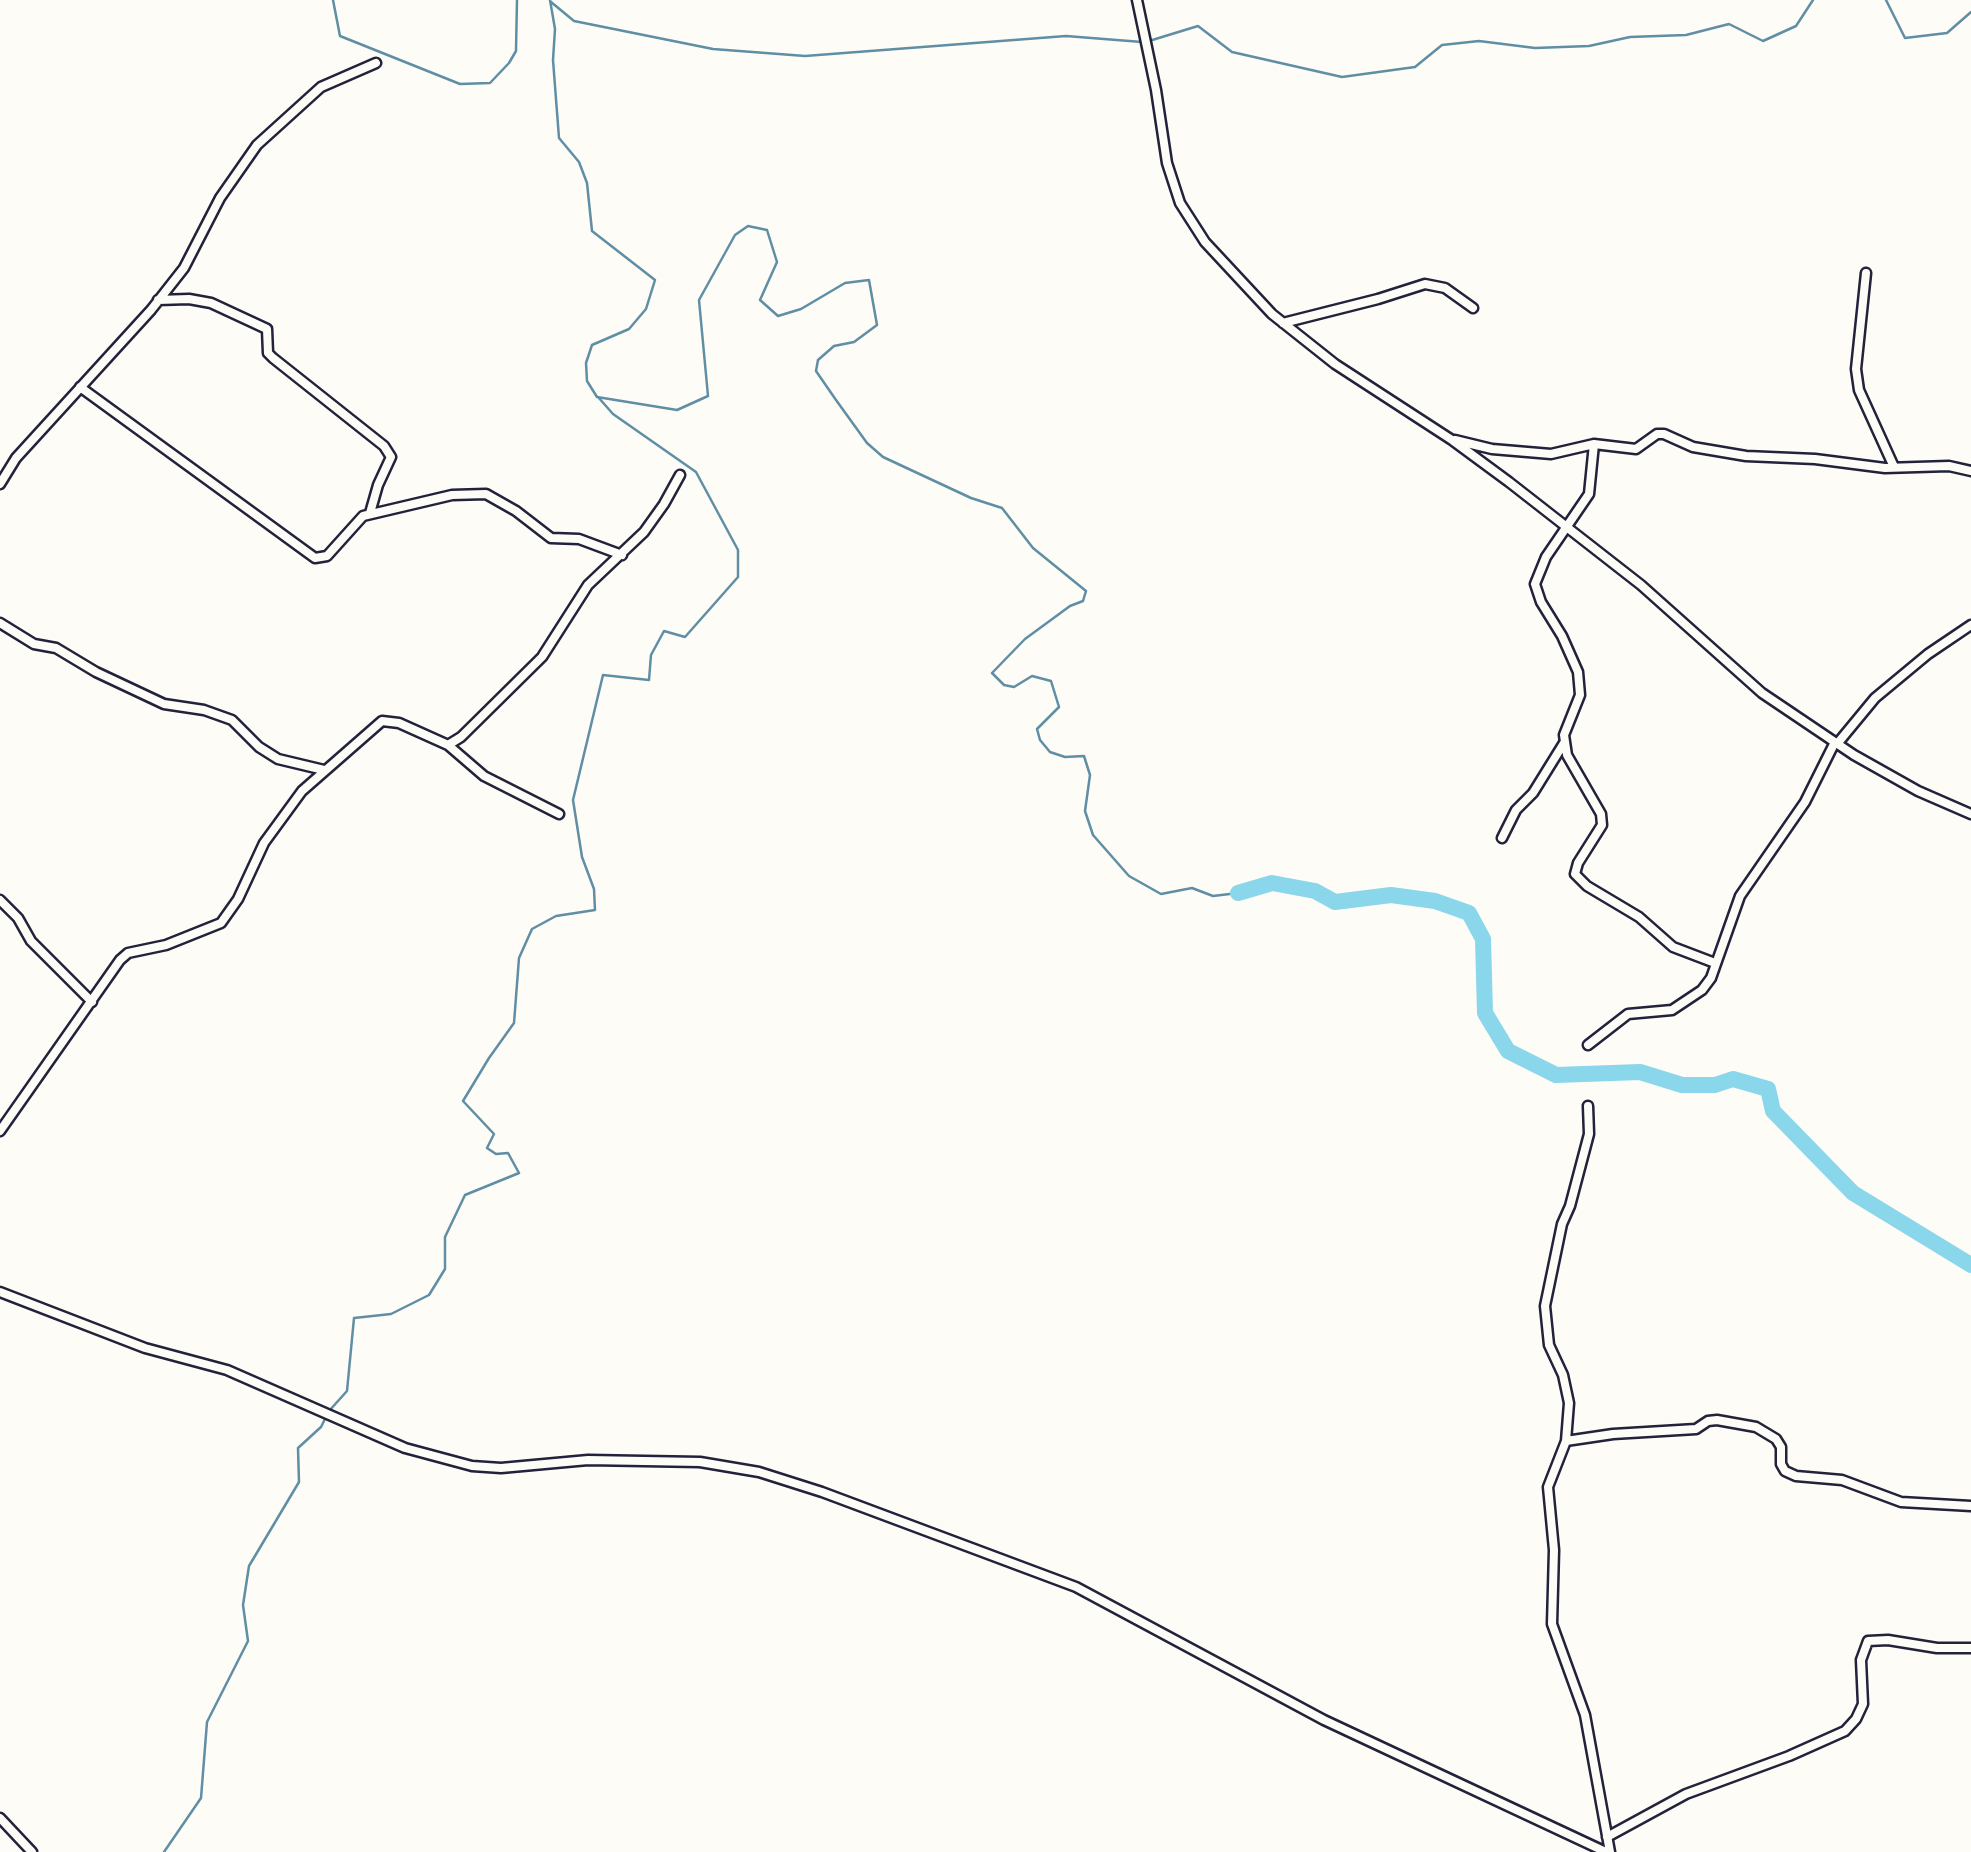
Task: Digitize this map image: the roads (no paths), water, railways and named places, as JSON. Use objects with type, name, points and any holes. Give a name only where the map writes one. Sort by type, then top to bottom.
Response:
[{"type":"street","points":[[1137,0],[1156,90],[1167,163],[1180,203],[1205,242],[1283,323],[1335,364],[1452,440],[1641,585],[1762,693],[1836,743],[1918,792],[1971,814]]},
{"type":"street","points":[[0,484],[16,458],[184,268],[220,198],[257,145],[321,87],[376,63]]},
{"type":"street","points":[[1866,273],[1856,369],[1859,390],[1894,467]]},
{"type":"street","points":[[1283,323],[1317,316],[1425,284],[1445,288],[1474,308]]},
{"type":"street","points":[[158,300],[189,299],[211,303],[267,329],[268,352],[273,358],[384,446],[391,457],[378,485],[370,513]]},
{"type":"street","points":[[80,387],[315,558],[327,556],[356,521],[370,513],[452,495],[486,494],[551,538],[579,539],[622,555]]},
{"type":"street","points":[[1452,440],[1492,449],[1551,454],[1594,444],[1636,449],[1657,434],[1664,434],[1693,447],[1746,456],[1815,458],[1894,467],[1948,466],[1971,471]]},
{"type":"street","points":[[1594,444],[1592,486],[1546,557],[1535,584],[1541,602],[1562,636],[1578,672],[1580,695],[1566,724],[1564,743],[1567,755],[1601,814],[1602,825],[1575,869],[1578,880],[1639,917],[1674,947],[1715,963]]},
{"type":"street","points":[[448,745],[461,737],[542,657],[588,585],[622,555],[664,505],[680,475]]},
{"type":"street","points":[[0,623],[34,644],[57,649],[96,672],[164,704],[204,710],[232,720],[259,747],[278,759],[324,770]]},
{"type":"street","points":[[1588,1045],[1628,1014],[1672,1010],[1690,1000],[1707,984],[1740,896],[1805,802],[1836,743],[1875,698],[1928,654],[1971,625]]},
{"type":"street","points":[[0,1131],[128,953],[166,945],[221,923],[238,900],[264,843],[302,791],[382,721],[399,723],[448,745],[484,776],[559,814]]},
{"type":"street","points":[[1503,838],[1516,810],[1533,793],[1564,743]]},
{"type":"street","points":[[0,900],[18,918],[31,941],[92,1002]]},
{"type":"street","points":[[0,1292],[145,1348],[228,1370],[405,1448],[460,1464],[501,1468],[588,1460],[700,1462],[759,1472],[822,1492],[1076,1587],[1324,1720],[1604,1851],[1608,1837],[1585,1715],[1552,1624],[1554,1550],[1548,1487],[1566,1441],[1569,1403],[1563,1375],[1549,1345],[1545,1306],[1562,1224],[1570,1206],[1589,1134],[1588,1106]]},
{"type":"street","points":[[1566,1441],[1613,1434],[1696,1429],[1708,1421],[1717,1420],[1756,1427],[1776,1439],[1781,1447],[1781,1464],[1785,1471],[1796,1476],[1842,1480],[1901,1502],[1971,1506]]},
{"type":"street","points":[[1608,1837],[1686,1794],[1789,1756],[1845,1731],[1856,1719],[1863,1704],[1861,1660],[1868,1641],[1888,1640],[1937,1648],[1971,1648]]},
{"type":"street","points":[[0,1818],[32,1852]]},
{"type":"waterway","points":[[333,0],[340,36],[460,84],[490,83],[509,63],[516,51],[517,0]]},
{"type":"waterway","points":[[550,0],[555,29],[553,60],[559,138],[579,162],[587,183],[592,231],[655,280],[646,309],[629,329],[592,345],[586,363],[587,381],[597,397],[677,410],[708,396],[699,300],[735,235],[748,226],[767,230],[777,262],[760,300],[778,316],[801,309],[845,283],[869,280],[877,325],[854,342],[834,346],[818,360],[816,371],[836,400],[867,443],[883,457],[971,498],[1002,508],[1033,548],[1086,591],[1083,601],[1070,606],[1025,639],[992,673],[1004,685],[1014,687],[1032,676],[1051,681],[1059,707],[1037,729],[1040,740],[1050,752],[1065,757],[1084,756],[1090,775],[1085,811],[1093,835],[1129,876],[1161,894],[1192,888],[1213,896],[1238,893]]},
{"type":"waterway","points":[[1149,41],[1198,26],[1232,52],[1342,77],[1415,67],[1442,45],[1479,41],[1535,48],[1589,46],[1630,37],[1686,35],[1729,24],[1763,41],[1796,26],[1813,0]]},
{"type":"waterway","points":[[1886,0],[1905,38],[1947,33],[1971,12]]},
{"type":"waterway","points":[[551,2],[574,21],[713,49],[805,56],[1066,36],[1142,42]]},
{"type":"waterway","points":[[329,1411],[347,1391],[354,1318],[391,1314],[429,1295],[445,1269],[445,1237],[465,1195],[519,1173],[508,1153],[496,1154],[487,1148],[494,1134],[463,1101],[514,1023],[519,958],[532,929],[556,916],[595,910],[594,889],[582,857],[573,800],[603,675],[649,680],[651,655],[664,631],[685,637],[738,577],[738,550],[696,472],[613,414],[598,397]]},
{"type":"waterway","points":[[1238,893],[1272,883],[1315,891],[1335,902],[1391,895],[1435,901],[1469,913],[1483,939],[1485,1013],[1508,1051],[1556,1075],[1640,1072],[1682,1085],[1715,1085],[1733,1079],[1768,1089],[1773,1111],[1853,1193],[1971,1265]]},
{"type":"waterway","points":[[164,1852],[201,1798],[207,1722],[248,1641],[243,1605],[249,1566],[299,1482],[298,1448],[321,1427],[326,1417]]}]
